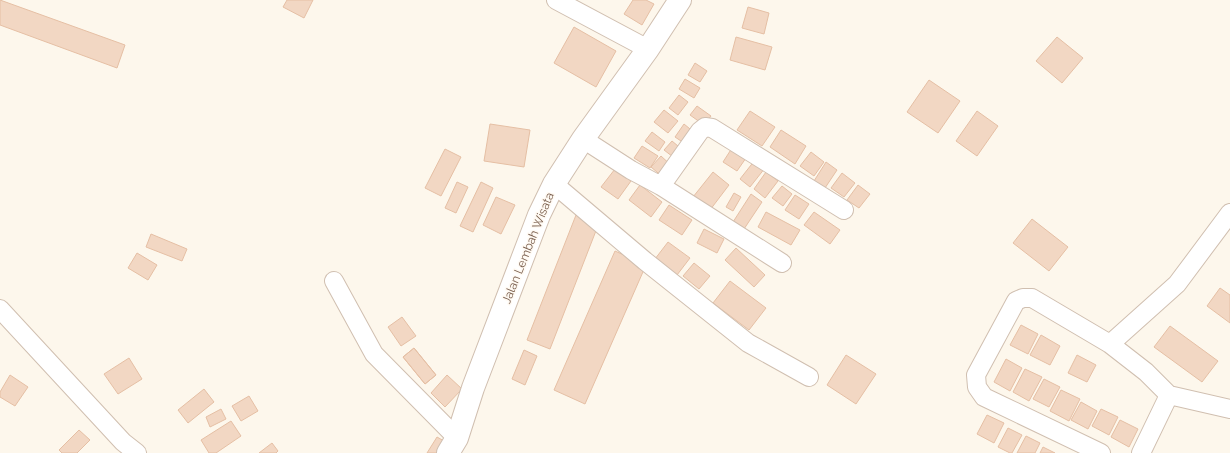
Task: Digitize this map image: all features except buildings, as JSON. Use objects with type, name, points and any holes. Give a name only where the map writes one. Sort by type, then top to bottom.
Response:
[{"type":"street","points":[[556,0],[648,49]]},
{"type":"street","name":"Jalan Lembah Wisata","points":[[453,445],[473,388],[539,215],[554,184],[583,139],[648,49],[680,0]]},
{"type":"street","points":[[661,186],[700,131],[705,127],[712,128],[844,210]]},
{"type":"street","points":[[583,139],[631,170],[661,186],[782,263]]},
{"type":"street","points":[[554,184],[645,261],[748,343],[809,377]]},
{"type":"street","points":[[1110,344],[1177,284],[1230,213]]},
{"type":"street","points":[[334,281],[374,354],[453,445]]},
{"type":"street","points":[[1101,453],[984,397],[977,387],[976,375],[1016,301],[1023,298],[1032,298],[1110,344],[1146,372],[1169,395],[1230,409]]},
{"type":"street","points":[[0,309],[123,442],[137,453]]},
{"type":"street","points":[[1141,453],[1169,395]]}]
